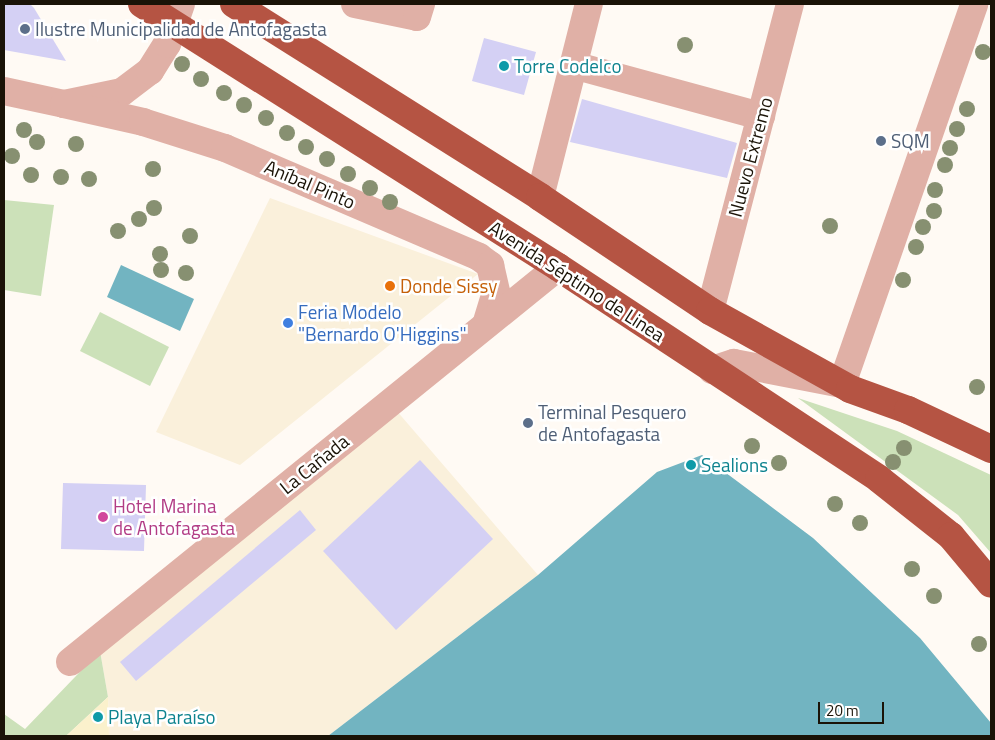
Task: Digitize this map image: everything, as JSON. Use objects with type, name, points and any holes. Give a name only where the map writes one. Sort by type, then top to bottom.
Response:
[{"type":"highway","name":"Avenida Séptimo de Linea","points":[[142,4],[178,14],[879,479],[951,536],[991,584]]},
{"type":"highway","points":[[234,4],[540,197],[710,311],[842,384],[991,449]]},
{"type":"street","points":[[355,4],[417,17],[421,4]]},
{"type":"street","points":[[540,197],[589,4]]},
{"type":"street","name":"Nuevo Extremo","points":[[710,311],[790,4]]},
{"type":"street","points":[[712,370],[734,363],[842,384],[974,4]]},
{"type":"street","name":"Aníbal Pinto","points":[[64,104],[122,92],[138,83],[166,44],[178,14]]},
{"type":"street","points":[[573,65],[761,116]]},
{"type":"street","name":"Aníbal Pinto","points":[[4,91],[143,122],[225,148],[479,257],[490,265],[496,292],[486,325]]},
{"type":"street","name":"La Cañada","points":[[70,662],[558,267]]},
{"type":"shaded area","name":"Feria Modelo \"Bernardo O'Higgins\"","points":[[270,198],[478,274],[240,465],[156,432]]},
{"type":"shaded area","points":[[396,410],[538,575],[328,736],[109,736],[108,697],[100,651]]},
{"type":"green space","points":[[4,200],[54,205],[41,296],[4,290]]},
{"type":"green space","points":[[100,312],[169,347],[150,386],[80,351]]},
{"type":"green space","points":[[798,398],[897,431],[991,475],[991,553],[958,515]]},
{"type":"green space","points":[[100,651],[108,697],[66,736],[4,736],[4,714],[25,729]]},
{"type":"sand","name":"Playa Paraíso","points":[[108,697],[109,736],[66,736]]},
{"type":"water","points":[[121,265],[194,299],[180,331],[107,297]]},
{"type":"water","points":[[702,455],[813,538],[920,638],[991,723],[991,736],[328,736],[538,575],[657,472]]},
{"type":"building","name":"Ilustre Municipalidad de Antofagasta","points":[[4,4],[30,4],[66,61],[4,50]]},
{"type":"building","name":"Torre Codelco","points":[[484,38],[536,52],[524,95],[472,81]]},
{"type":"building","points":[[582,99],[737,143],[727,178],[570,142]]},
{"type":"building","points":[[420,460],[493,539],[396,630],[323,551]]},
{"type":"building","name":"Hotel Marina de Antofagasta","points":[[63,483],[146,485],[144,551],[61,549]]},
{"type":"building","points":[[300,510],[316,530],[136,681],[120,662]]},
{"type":"place","name":"Ilustre Municipalidad de Antofagasta","points":[[25,29]]},
{"type":"place","name":"Torre Codelco","points":[[504,66]]},
{"type":"place","name":"SQM","points":[[881,141]]},
{"type":"place","name":"Donde Sissy","points":[[390,286]]},
{"type":"place","name":"Feria Modelo \"Bernardo O'Higgins\"","points":[[288,323]]},
{"type":"place","name":"Terminal Pesquero de Antofagasta","points":[[528,423]]},
{"type":"place","name":"Sealions","points":[[691,465]]},
{"type":"place","name":"Hotel Marina de Antofagasta","points":[[103,517]]},
{"type":"place","name":"Playa Paraíso","points":[[98,717]]}]
